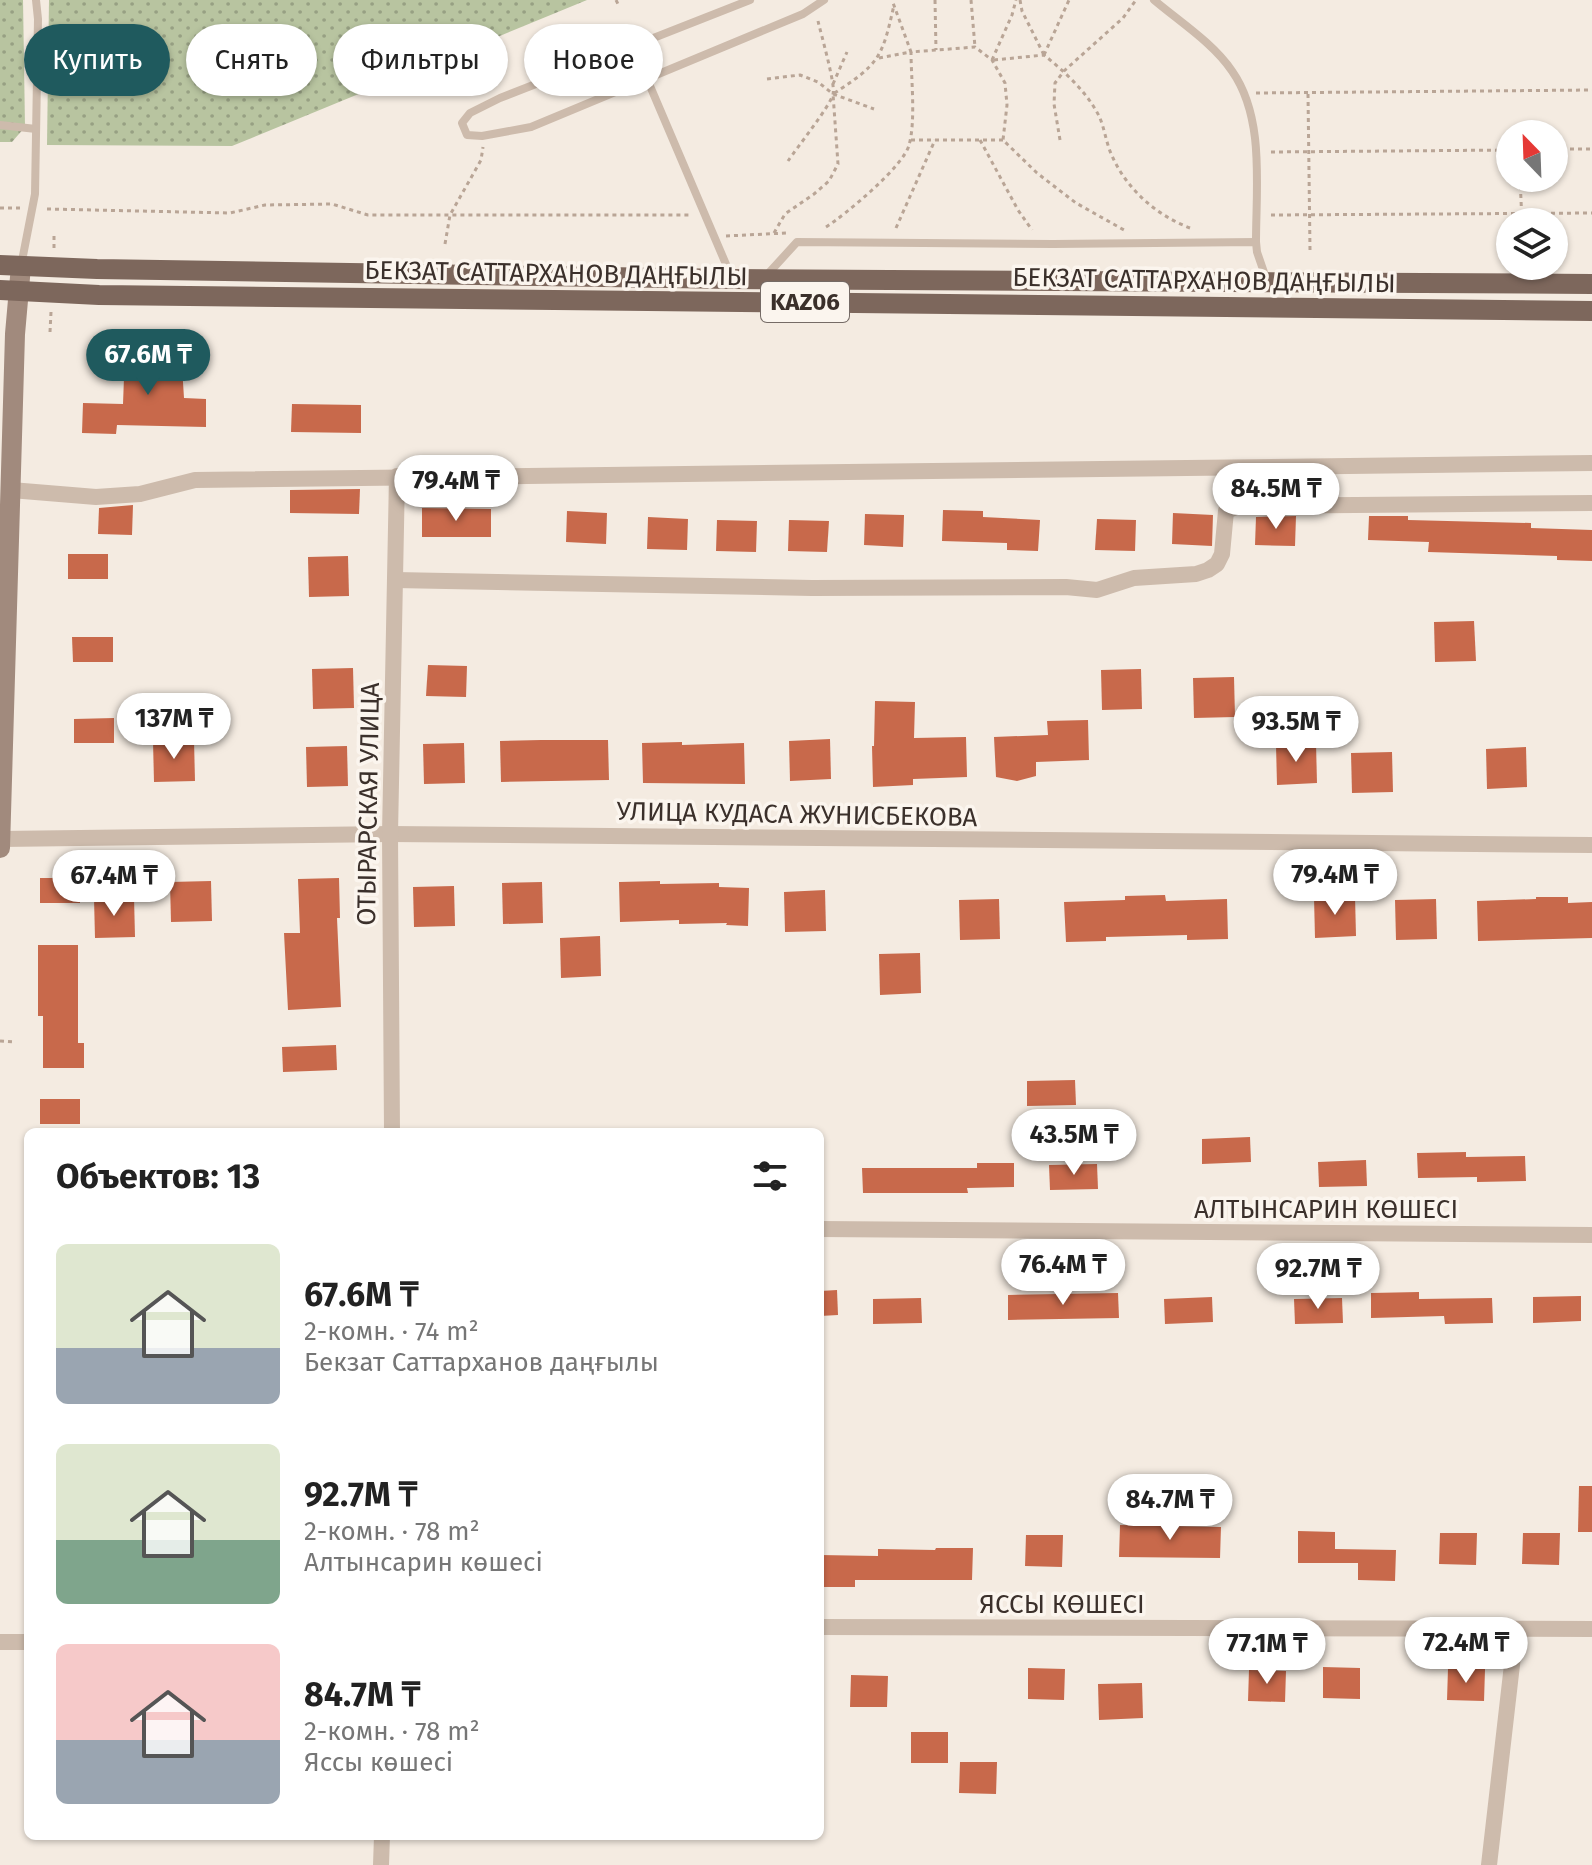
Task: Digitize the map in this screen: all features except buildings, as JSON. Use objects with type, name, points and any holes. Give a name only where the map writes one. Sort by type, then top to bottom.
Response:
[{"type":"main road","name":"БЕКЗАТ САТТАРХАНОВ ДАҢҒЫЛЫ","points":[[0,265],[733,279],[1592,284]]},
{"type":"main road","points":[[0,848],[11,490],[9,290],[21,266]]},
{"type":"main road","name":"БЕКЗАТ САТТАРХАНОВ ДАҢҒЫЛЫ","points":[[9,290],[115,295],[1592,311]]},
{"type":"street","points":[[11,490],[96,497],[140,494],[195,480],[1592,463]]},
{"type":"street","name":"ОТЫРАРСКАЯ УЛИЦА","points":[[392,1128],[390,834],[397,476]]},
{"type":"street","points":[[395,580],[812,588],[1066,587],[1097,590],[1134,578],[1196,574],[1208,570],[1217,564],[1222,554],[1226,511],[1238,506],[1592,503]]},
{"type":"street","name":"УЛИЦА КУДАСА ЖУНИСБЕКОВА","points":[[1,839],[390,834],[1592,845]]},
{"type":"street","name":"АЛТЫНСАРИН КӨШЕСІ","points":[[824,1229],[1592,1235]]},
{"type":"street","name":"ЯССЫ КӨШЕСІ","points":[[824,1627],[1592,1629]]},
{"type":"street","points":[[1489,1865],[1516,1630]]},
{"type":"street","points":[[0,1642],[24,1642]]},
{"type":"street","points":[[381,1865],[382,1840]]},
{"type":"lane","points":[[21,266],[35,194],[36,0]]},
{"type":"lane","points":[[663,34],[750,0]]},
{"type":"lane","points":[[663,74],[815,7],[824,0]]},
{"type":"lane","points":[[1154,0],[1208,45],[1233,72],[1243,93],[1251,120],[1255,152],[1257,252],[1268,282]]},
{"type":"lane","points":[[524,89],[470,113],[462,123],[467,135],[482,136],[531,127],[609,96]]},
{"type":"lane","points":[[653,96],[733,279]]},
{"type":"lane","points":[[0,125],[36,129]]},
{"type":"lane","points":[[763,279],[797,242],[1256,242]]},
{"type":"path","points":[[935,0],[936,50]]},
{"type":"path","points":[[971,0],[975,47]]},
{"type":"path","points":[[992,60],[1018,0]]},
{"type":"path","points":[[1018,0],[1044,55],[1064,71],[1098,114],[1112,156],[1128,185],[1152,208],[1184,226],[1227,242]]},
{"type":"path","points":[[1044,55],[1069,0]]},
{"type":"path","points":[[1060,140],[1054,104],[1055,83],[1064,71],[1123,18],[1136,0]]},
{"type":"path","points":[[732,234],[791,233],[797,242],[818,232],[848,213],[909,148],[911,52],[893,3]]},
{"type":"path","points":[[788,161],[833,94],[865,73],[879,58],[893,3]]},
{"type":"path","points":[[774,233],[785,214],[829,181],[838,164],[833,84],[815,7]]},
{"type":"path","points":[[879,58],[975,47],[992,60],[1005,83],[1007,105],[1003,140]]},
{"type":"path","points":[[833,84],[847,52]]},
{"type":"path","points":[[992,60],[1044,55]]},
{"type":"path","points":[[767,79],[800,75],[818,82],[833,94],[874,109]]},
{"type":"path","points":[[1243,93],[1592,90]]},
{"type":"path","points":[[1308,92],[1310,250]]},
{"type":"path","points":[[445,244],[450,215],[481,160],[482,136]]},
{"type":"path","points":[[910,140],[1003,140],[1037,173],[1076,203],[1151,243]]},
{"type":"path","points":[[889,243],[935,140]]},
{"type":"path","points":[[980,140],[1018,210],[1041,244]]},
{"type":"path","points":[[1568,149],[1592,149]]},
{"type":"path","points":[[1255,152],[1496,150]]},
{"type":"path","points":[[0,208],[230,213],[265,205],[332,204],[368,215],[705,215]]},
{"type":"path","points":[[1256,215],[1496,213]]},
{"type":"path","points":[[1568,213],[1592,213]]},
{"type":"path","points":[[0,1041],[15,1042]]},
{"type":"green space","points":[[0,0],[23,0],[25,127],[12,142],[0,142]]},
{"type":"green space","points":[[49,0],[587,0],[508,32],[508,24],[333,24],[333,96],[354,96],[232,146],[47,145],[48,96],[170,96],[170,24],[49,24]]}]
